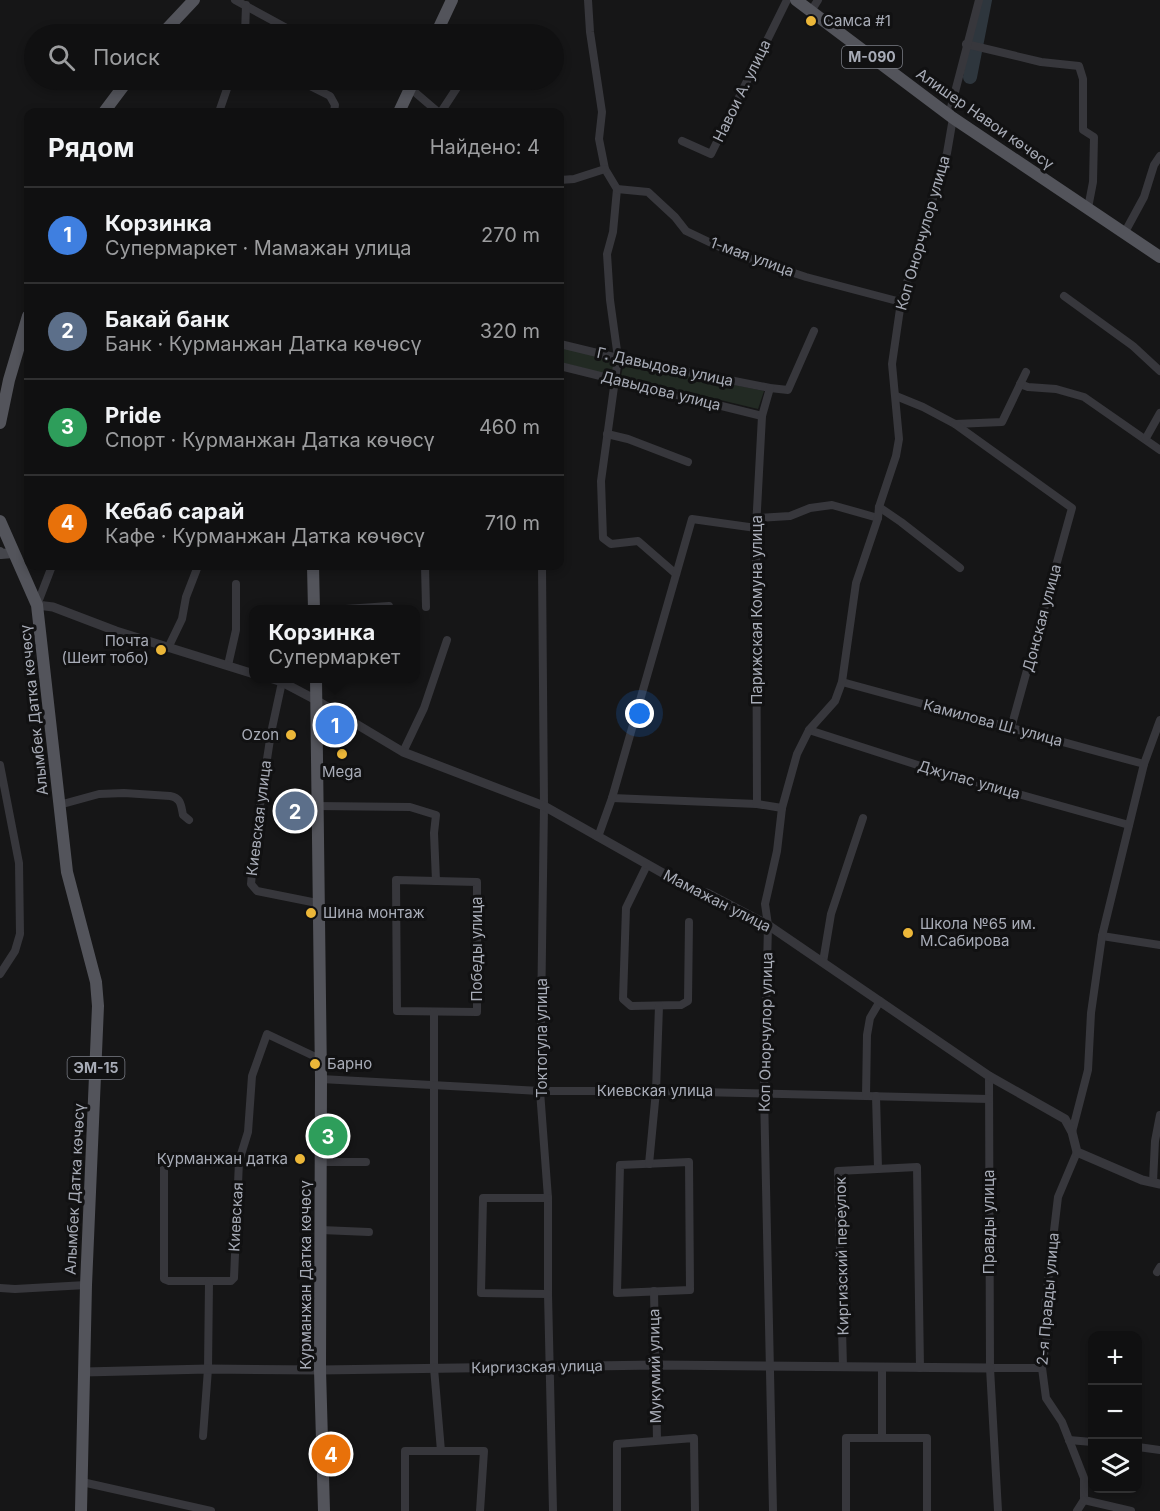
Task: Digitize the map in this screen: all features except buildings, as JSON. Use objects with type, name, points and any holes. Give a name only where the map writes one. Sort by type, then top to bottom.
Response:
[{"type":"main road","points":[[171,24],[194,0]]},
{"type":"main road","points":[[441,24],[452,0]]},
{"type":"main road","name":"Алишер Навои көчөсү","points":[[796,0],[951,116],[1160,257]]},
{"type":"main road","points":[[109,108],[121,90]]},
{"type":"main road","points":[[401,108],[409,90]]},
{"type":"main road","points":[[0,423],[24,336]]},
{"type":"main road","name":"Алымбек Датка көчөсү","points":[[0,521],[37,605],[67,872],[96,981],[98,1006],[86,1285],[81,1511]]},
{"type":"main road","points":[[0,552],[13,553]]},
{"type":"main road","points":[[313,570],[315,605]]},
{"type":"main road","name":"Курманжан Датка көчөсү","points":[[316,683],[321,1079],[320,1370],[324,1511]]},
{"type":"street","points":[[234,0],[278,24]]},
{"type":"street","points":[[588,0],[590,32],[602,112],[599,139],[605,169],[617,189],[613,232],[607,254],[610,300],[618,358],[601,481],[603,538],[611,544],[638,541],[676,574]]},
{"type":"street","name":"Навои А. улица","points":[[682,141],[711,153],[787,0]]},
{"type":"street","points":[[811,12],[818,0]]},
{"type":"street","name":"Коп Онорчулор улица","points":[[772,1511],[764,1093],[768,925],[765,904],[777,852],[782,808],[797,754],[809,730],[835,701],[842,682],[856,584],[896,456],[899,439],[892,364],[901,302],[947,153],[951,116],[966,44],[979,0]]},
{"type":"street","points":[[245,24],[246,5]]},
{"type":"street","points":[[966,44],[1041,62],[1078,66],[1083,79],[1083,130],[1094,137],[1093,182],[1088,208]]},
{"type":"street","points":[[220,108],[227,90]]},
{"type":"street","points":[[318,90],[330,96],[336,105],[335,108]]},
{"type":"street","points":[[418,90],[435,108]]},
{"type":"street","points":[[442,108],[455,90]]},
{"type":"street","points":[[1125,232],[1144,197],[1154,165],[1160,156]]},
{"type":"street","points":[[564,179],[605,169]]},
{"type":"street","name":"1-мая улица","points":[[617,189],[648,192],[675,217],[686,231],[730,252],[806,277],[901,302]]},
{"type":"street","points":[[1064,296],[1133,346],[1160,371]]},
{"type":"street","points":[[770,388],[788,390],[814,331]]},
{"type":"street","name":"Г. Давыдова улица","points":[[564,345],[770,388]]},
{"type":"street","name":"Давыдова улица","points":[[564,367],[762,416]]},
{"type":"street","points":[[896,396],[955,424],[1002,422],[1026,372]]},
{"type":"street","points":[[1020,384],[1028,387],[1056,389],[1084,397],[1146,438],[1160,450]]},
{"type":"street","name":"Парижская Комуна улица","points":[[757,804],[756,528],[762,416],[770,388]]},
{"type":"street","points":[[1146,438],[1160,413]]},
{"type":"street","name":"Донская улица","points":[[955,424],[1072,508],[1011,728]]},
{"type":"street","points":[[607,434],[628,439],[688,462]]},
{"type":"street","points":[[757,518],[790,516],[810,508],[831,505],[878,518]]},
{"type":"street","points":[[879,507],[960,568]]},
{"type":"street","points":[[598,837],[612,798],[692,519],[756,528]]},
{"type":"street","points":[[50,570],[37,605],[53,607],[168,648],[249,672]]},
{"type":"street","points":[[168,648],[182,619],[186,597],[196,570]]},
{"type":"street","points":[[425,570],[426,607]]},
{"type":"street","name":"Токтогула улица","points":[[542,570],[544,806],[540,1091],[548,1198],[553,1511]]},
{"type":"street","points":[[228,665],[236,630],[236,584]]},
{"type":"street","points":[[403,752],[424,708],[447,640]]},
{"type":"street","name":"Камилова Ш. улица","points":[[842,682],[1144,764]]},
{"type":"street","name":"Киевская улица","points":[[282,683],[271,733],[256,831],[251,884],[257,891],[317,903]]},
{"type":"street","name":"Мамажан улица","points":[[284,683],[403,752],[544,806],[691,889],[707,893],[768,925],[989,1076],[1065,1119],[1072,1132]]},
{"type":"street","points":[[1160,720],[1144,764],[1102,936],[1091,1013],[1088,1070],[1072,1132],[1077,1152],[1142,1180],[1156,1183],[1155,1141],[1160,1115]]},
{"type":"street","name":"Джупас улица","points":[[809,730],[933,770],[1129,825]]},
{"type":"street","points":[[0,765],[19,863],[20,934],[15,951],[0,974]]},
{"type":"street","points":[[59,805],[99,794],[124,792],[170,796],[180,800],[183,815],[189,820]]},
{"type":"street","points":[[612,798],[757,804],[782,808]]},
{"type":"street","points":[[317,806],[410,807],[436,815],[434,833],[436,881]]},
{"type":"street","points":[[823,962],[831,914],[863,818]]},
{"type":"street","points":[[647,865],[626,908],[623,999],[631,1006],[681,1005],[688,1001],[689,922]]},
{"type":"street","name":"Победы улица","points":[[396,880],[477,882],[477,1012],[434,1012],[397,1011],[396,880]]},
{"type":"street","points":[[1102,936],[1160,945]]},
{"type":"street","points":[[866,1095],[867,1035],[870,1018],[880,1001]]},
{"type":"street","points":[[649,1164],[656,1090],[659,1006]]},
{"type":"street","points":[[434,1012],[434,1368],[441,1451]]},
{"type":"street","name":"Киевская","points":[[209,1282],[231,1281],[234,1278],[239,1161],[248,1132],[252,1076],[267,1034],[320,1059]]},
{"type":"street","name":"Правды улица","points":[[989,1076],[990,1368],[998,1511]]},
{"type":"street","name":"Киевская улица","points":[[321,1079],[540,1091],[656,1090],[989,1099]]},
{"type":"street","points":[[876,1096],[878,1168]]},
{"type":"street","name":"2-я Правды улица","points":[[1077,1152],[1058,1197],[1045,1307],[1048,1329],[1041,1368],[1046,1398],[1062,1422],[1084,1478],[1084,1500]]},
{"type":"street","points":[[164,1160],[164,1279],[209,1282],[208,1369],[203,1436]]},
{"type":"street","points":[[321,1162],[366,1162]]},
{"type":"street","name":"Мукумий улица","points":[[689,1162],[690,1290],[617,1293],[620,1165],[649,1164],[689,1162]]},
{"type":"street","name":"Киргизский переулок","points":[[843,1367],[838,1171],[917,1167],[920,1368]]},
{"type":"street","points":[[548,1198],[483,1198],[481,1293],[548,1294]]},
{"type":"street","points":[[321,1230],[369,1232]]},
{"type":"street","points":[[0,1288],[86,1285]]},
{"type":"street","name":"Мукумий улица","points":[[654,1291],[657,1440]]},
{"type":"street","name":"Киргизская улица","points":[[84,1372],[656,1365],[990,1368]]},
{"type":"street","points":[[882,1367],[882,1437]]},
{"type":"street","points":[[990,1368],[1041,1368]]},
{"type":"street","points":[[846,1511],[846,1438],[882,1437],[927,1438],[927,1511]]},
{"type":"street","points":[[617,1511],[617,1444],[694,1438],[695,1511]]},
{"type":"street","points":[[1069,1440],[1088,1442]]},
{"type":"street","points":[[1142,1448],[1160,1450]]},
{"type":"street","points":[[405,1511],[405,1451],[484,1451],[480,1511]]},
{"type":"street","points":[[82,1482],[211,1511]]},
{"type":"street","points":[[1077,1511],[1084,1500],[1131,1511]]},
{"type":"shaded area","points":[[564,348],[615,360],[612,376],[564,363]]},
{"type":"shaded area","points":[[624,362],[764,391],[758,409],[621,376]]},
{"type":"waterway","points":[[970,77],[985,0]]},
{"type":"place","name":"Самса #1","points":[[811,21]]},
{"type":"place","name":"Почта (Шеит тобо)","points":[[161,650]]},
{"type":"place","name":"Корзинка","points":[[335,725]]},
{"type":"place","name":"Ozon","points":[[291,735]]},
{"type":"place","name":"Mega","points":[[342,754]]},
{"type":"place","name":"Бакай банк","points":[[295,811]]},
{"type":"place","name":"Шина монтаж","points":[[311,913]]},
{"type":"place","name":"Школа №65 им. М.Сабирова","points":[[908,933]]},
{"type":"place","name":"Барно","points":[[315,1064]]},
{"type":"place","name":"Pride","points":[[328,1136]]},
{"type":"place","name":"Курманжан датка","points":[[300,1159]]},
{"type":"place","name":"Кебаб сарай","points":[[331,1454]]}]
